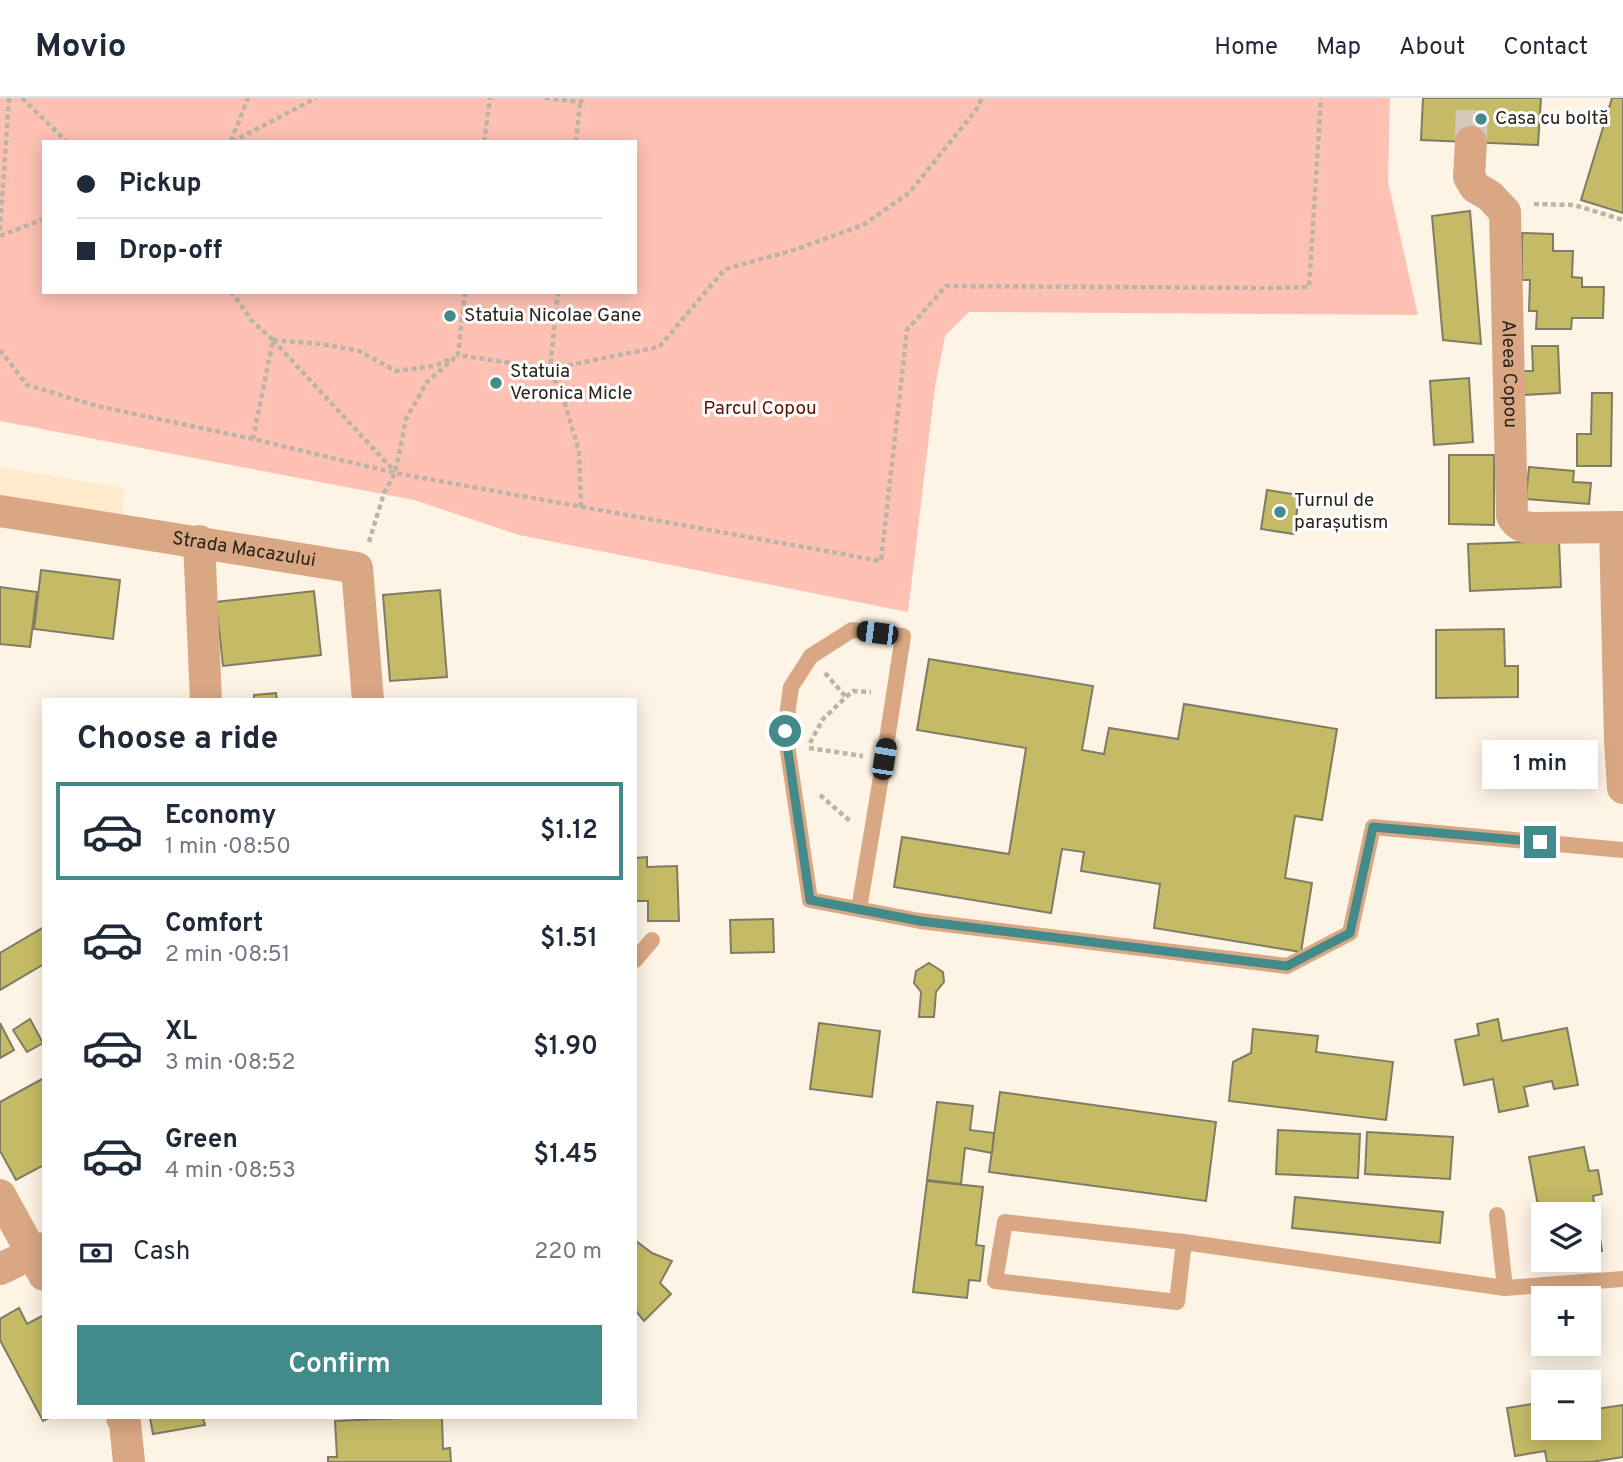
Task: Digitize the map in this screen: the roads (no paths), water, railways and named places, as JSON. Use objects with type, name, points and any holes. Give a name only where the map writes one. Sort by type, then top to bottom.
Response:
[{"type":"street","name":"Aleea Copou","points":[[1471,142],[1469,177],[1475,187],[1490,196],[1505,212],[1512,516],[1522,527],[1619,528]]},
{"type":"street","name":"Strada Macazului","points":[[0,511],[357,568],[368,698]]},
{"type":"street","points":[[1619,528],[1623,788]]},
{"type":"street","points":[[199,541],[206,698]]},
{"type":"street","points":[[0,1195],[40,1259],[0,1269]]},
{"type":"street","points":[[123,1419],[129,1462]]},
{"type":"lane","points":[[859,909],[902,636],[852,630],[811,656],[792,687],[785,731],[810,900],[920,921],[1287,966],[1350,933],[1373,827],[1623,850]]},
{"type":"lane","points":[[637,958],[652,940]]},
{"type":"lane","points":[[1497,1214],[1505,1288]]},
{"type":"lane","points":[[1184,1242],[1177,1302],[995,1281],[1005,1222],[1184,1242],[1505,1288],[1623,1279]]},
{"type":"tunnel","points":[[1471,142],[1472,98]]},
{"type":"place","name":"Casa cu boltă","points":[[1481,119]]},
{"type":"place","name":"Statuia Nicolae Gane","points":[[450,316]]},
{"type":"place","name":"Statuia Veronica Micle","points":[[496,383]]},
{"type":"place","name":"Turnul de parașutism","points":[[1280,512]]},
{"type":"park label","name":"Parcul Copou","points":[[760,409]]}]
